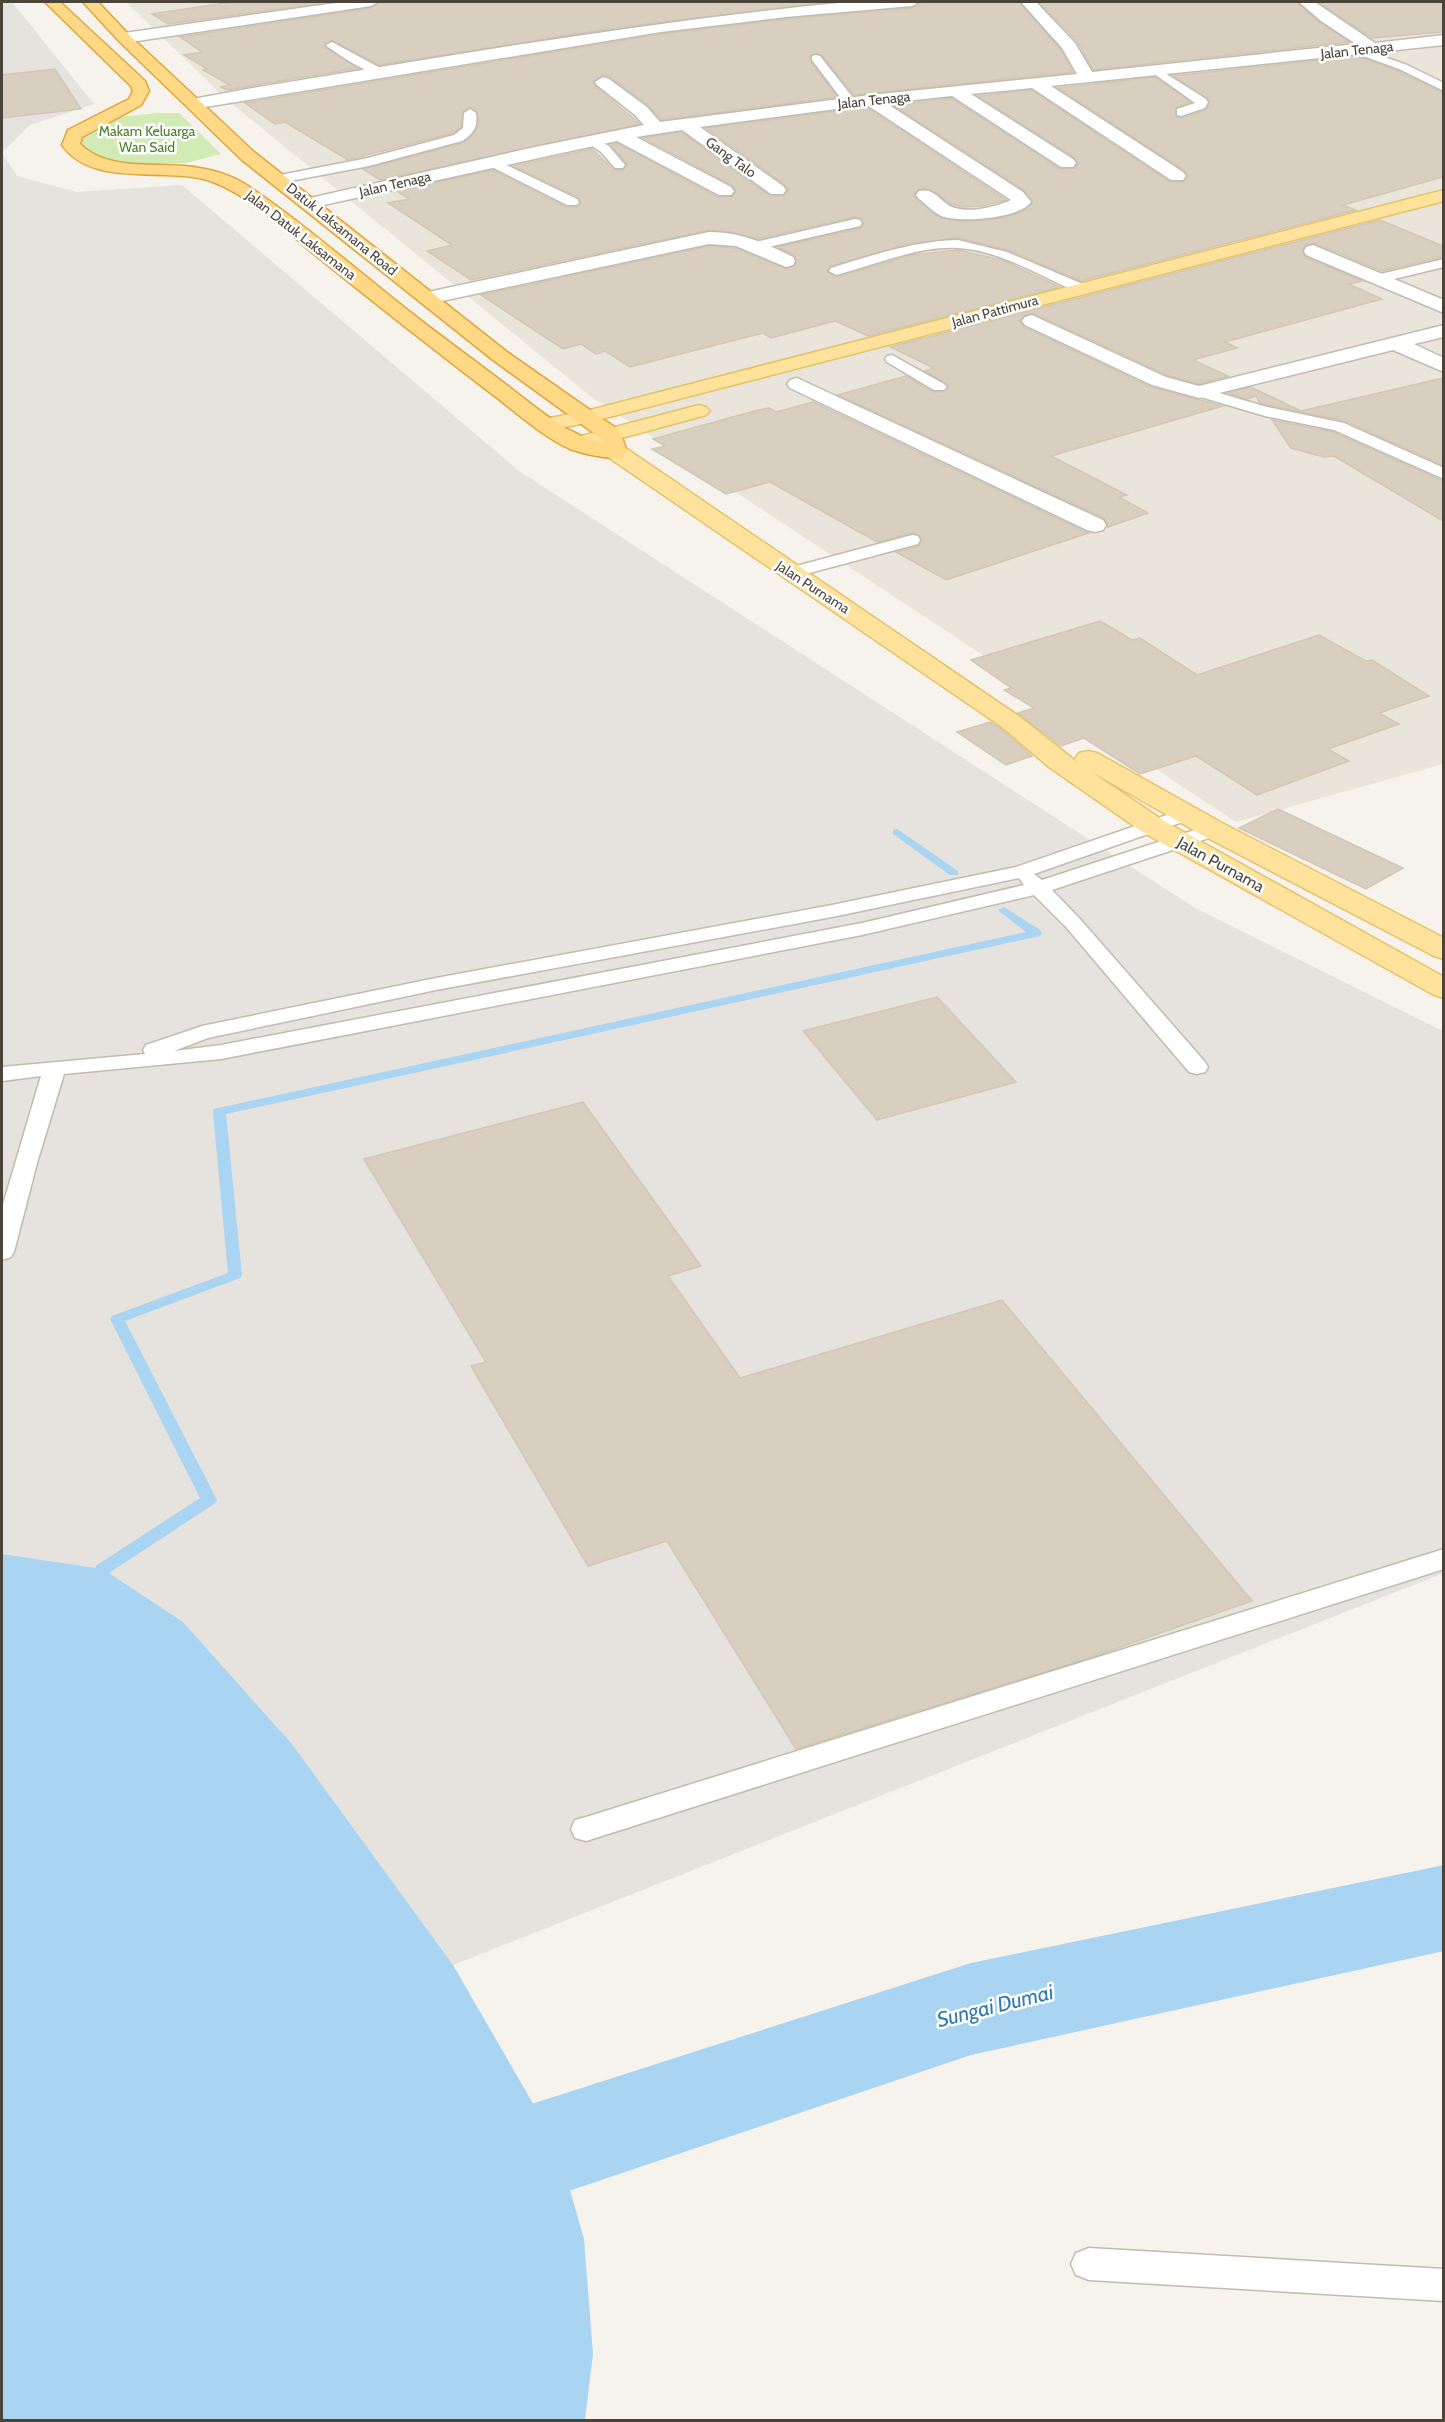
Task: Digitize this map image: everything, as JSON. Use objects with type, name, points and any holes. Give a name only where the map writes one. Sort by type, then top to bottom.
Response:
[{"type":"highway","name":"Jalan Datuk Laksamana","points":[[52,2],[139,84],[141,91],[139,97],[121,111],[85,126],[74,134],[71,146],[82,156],[123,168],[185,171],[214,176],[233,184],[264,204],[400,314],[547,425],[578,444],[614,444]]},
{"type":"highway","name":"Datuk Laksamana Road","points":[[90,2],[124,38],[248,156],[280,179],[500,356],[587,417],[614,444]]},
{"type":"highway","points":[[172,106],[194,105]]},
{"type":"highway","points":[[121,111],[153,107]]},
{"type":"highway","points":[[185,171],[227,164],[248,156]]},
{"type":"main road","name":"Jalan Pattimura","points":[[547,425],[587,417],[1443,195]]},
{"type":"main road","points":[[1290,257],[1345,242]]},
{"type":"main road","name":"Jalan Pattimura","points":[[948,343],[1110,301]]},
{"type":"main road","points":[[871,364],[914,353]]},
{"type":"main road","points":[[773,390],[828,375]]},
{"type":"main road","points":[[614,444],[719,405]]},
{"type":"main road","name":"Jalan Purnama","points":[[614,444],[791,573],[1011,722],[1058,761],[1154,826],[1443,989]]},
{"type":"main road","name":"Jalan Purnama","points":[[1011,722],[1098,764],[1214,830],[1443,950]]},
{"type":"street","points":[[124,38],[371,2]]},
{"type":"street","points":[[194,105],[380,72],[738,17],[912,2]]},
{"type":"street","points":[[1028,2],[1069,46],[1087,77]]},
{"type":"street","points":[[1306,2],[1374,49]]},
{"type":"street","name":"Jalan Tenaga","points":[[310,203],[590,140],[657,128],[850,102],[1443,40]]},
{"type":"street","points":[[603,82],[641,111],[657,128]]},
{"type":"street","points":[[1036,83],[1177,176]]},
{"type":"street","points":[[956,92],[1067,162]]},
{"type":"street","points":[[870,100],[1017,196],[1022,202],[965,215],[946,211],[925,195]]},
{"type":"street","name":"Gang Talo","points":[[685,124],[777,190]]},
{"type":"street","points":[[619,135],[725,191]]},
{"type":"street","points":[[428,298],[709,238],[726,237],[756,246],[786,261]]},
{"type":"street","points":[[1313,251],[1443,307]]},
{"type":"street","points":[[1032,321],[1159,381],[1199,392],[1443,331]]},
{"type":"street","points":[[1395,343],[1443,366]]},
{"type":"street","points":[[796,384],[1095,525]]},
{"type":"lane","points":[[332,45],[380,72]]},
{"type":"lane","points":[[1356,50],[1403,67],[1443,88]]},
{"type":"lane","points":[[816,58],[850,102]]},
{"type":"lane","points":[[1157,71],[1202,102],[1201,105],[1180,112]]},
{"type":"lane","points":[[280,179],[369,162],[458,138],[469,131],[472,124],[470,113]]},
{"type":"lane","points":[[590,140],[605,149],[619,165]]},
{"type":"lane","points":[[492,162],[572,202]]},
{"type":"lane","points":[[756,246],[855,223]]},
{"type":"lane","points":[[836,271],[933,246],[957,244],[970,245],[1025,264],[1080,288]]},
{"type":"lane","points":[[1377,279],[1443,263]]},
{"type":"lane","points":[[892,359],[939,387]]},
{"type":"lane","points":[[1199,392],[1265,411],[1339,426],[1443,474]]},
{"type":"lane","points":[[791,573],[912,540]]},
{"type":"lane","points":[[118,1062],[202,1033],[436,984],[796,918],[1021,872],[1187,814]]},
{"type":"lane","points":[[2,1074],[221,1052],[810,939],[1039,888],[1214,830]]},
{"type":"lane","points":[[1021,872],[1073,923],[1197,1067]]},
{"type":"lane","points":[[796,918],[810,939]]},
{"type":"lane","points":[[436,984],[445,1008]]},
{"type":"lane","points":[[2,1252],[25,1163],[55,1068]]},
{"type":"lane","points":[[585,1829],[1443,1559]]},
{"type":"lane","points":[[1089,2264],[1443,2285]]},
{"type":"shaded area","points":[[2,2],[12,2],[94,104],[30,125],[2,153]]},
{"type":"shaded area","points":[[126,2],[1443,2],[1443,764],[1236,822],[590,396],[226,99]]},
{"type":"shaded area","points":[[2,153],[17,176],[77,192],[182,185],[519,471],[1195,908],[1443,1031],[1444,1573],[453,1965],[292,1744],[183,1622],[103,1569],[2,1554]]},
{"type":"green space","name":"Makam Keluarga Wan Said","points":[[179,113],[221,154],[186,163],[122,165],[78,153],[77,134],[118,117]]},
{"type":"water","points":[[2,1554],[103,1569],[183,1622],[292,1744],[453,1965],[557,2145],[584,2239],[593,2354],[585,2420],[2,2420]]},
{"type":"building","points":[[232,2],[330,2],[168,24],[152,14]]},
{"type":"building","points":[[380,2],[832,2],[622,27],[379,65],[331,40],[325,43],[324,47],[358,68],[227,90],[221,87],[230,85],[203,70],[207,69],[184,55],[202,52],[180,37],[371,8]]},
{"type":"building","points":[[921,2],[1019,2],[1060,49],[1073,72],[854,95],[822,55],[815,53],[810,55],[810,61],[837,97],[661,120],[648,105],[610,77],[602,75],[593,82],[595,86],[640,124],[380,180],[363,169],[463,143],[476,130],[479,122],[477,111],[471,107],[463,111],[461,127],[453,133],[348,160],[285,122],[275,124],[245,103],[661,34],[786,19],[912,8]]},
{"type":"building","points":[[1039,2],[1297,2],[1320,23],[1350,42],[1093,70],[1077,41]]},
{"type":"building","points":[[1318,2],[1443,2],[1443,32],[1372,38]]},
{"type":"building","points":[[1357,56],[1398,71],[1443,93],[1443,177],[1343,205],[1356,210],[1081,281],[1008,250],[958,238],[909,244],[830,266],[827,272],[837,277],[912,255],[958,250],[1002,260],[1060,287],[868,336],[835,321],[771,338],[763,333],[630,367],[605,351],[596,354],[581,344],[563,349],[481,295],[709,246],[735,248],[787,269],[795,266],[797,260],[794,255],[778,247],[861,228],[864,222],[860,218],[854,217],[758,239],[732,232],[709,230],[471,280],[427,251],[452,245],[388,203],[409,199],[397,191],[493,170],[566,207],[577,207],[581,203],[578,197],[514,166],[592,149],[613,169],[623,170],[627,164],[611,145],[617,143],[718,197],[733,196],[736,191],[732,185],[643,138],[681,132],[770,196],[783,196],[788,190],[784,184],[706,128],[866,107],[1006,200],[983,206],[962,207],[951,204],[935,192],[925,188],[919,189],[914,194],[918,201],[940,218],[961,221],[989,220],[1015,214],[1026,209],[1033,201],[1024,190],[893,105],[951,98],[1060,169],[1075,168],[1078,163],[1074,157],[978,96],[1031,90],[1170,182],[1183,182],[1188,176],[1184,170],[1058,88],[1155,77],[1190,102],[1175,108],[1175,116],[1182,118],[1206,110],[1210,101],[1173,76]]},
{"type":"building","points":[[55,69],[81,109],[2,118],[2,75]]},
{"type":"building","points":[[1380,220],[1443,246],[1443,257],[1382,271],[1314,243],[1305,245],[1302,250],[1305,257],[1362,281],[1349,284],[1382,299],[1225,342],[1237,348],[1193,360],[1228,376],[1199,384],[1167,375],[1033,313],[1023,316],[1020,321],[1024,327],[1151,387],[1223,406],[1051,456],[1127,495],[1119,497],[1148,513],[1108,527],[1104,518],[838,395],[906,376],[933,392],[944,392],[949,385],[925,371],[934,368],[890,347]]},
{"type":"building","points":[[1443,378],[1443,465],[1345,421],[1260,403],[1256,396],[1247,399],[1228,393],[1251,387],[1301,411]]},
{"type":"building","points":[[813,402],[1089,533],[946,580],[896,552],[919,546],[922,539],[918,534],[911,533],[877,542],[770,482],[726,494],[652,449],[665,446],[653,439],[758,410],[769,408],[776,412]]},
{"type":"building","points":[[1272,420],[1333,432],[1443,481],[1443,521],[1334,456],[1324,457],[1291,448]]},
{"type":"building","points":[[1100,621],[1132,640],[1140,638],[1197,675],[1319,635],[1366,661],[1372,660],[1429,696],[1379,713],[1399,724],[1328,749],[1349,761],[1257,795],[1196,756],[1140,774],[1084,738],[1061,746],[1018,713],[1034,708],[1004,690],[1011,688],[971,660]]},
{"type":"building","points":[[990,722],[1032,756],[1006,765],[957,732]]},
{"type":"building","points":[[1278,809],[1403,868],[1366,889],[1239,828]]},
{"type":"building","points":[[937,997],[1016,1082],[877,1120],[803,1031]]},
{"type":"building","points":[[583,1102],[701,1266],[668,1276],[740,1378],[1002,1300],[1252,1601],[1089,1658],[796,1749],[667,1541],[588,1566],[471,1366],[486,1362],[364,1159]]},
{"type":"waterway","points":[[897,832],[954,873]]},
{"type":"waterway","points":[[103,1569],[209,1500],[117,1319],[235,1275],[219,1112],[1036,933],[1004,910]]},
{"type":"waterway","name":"Sungai Dumai","points":[[557,2145],[971,2009],[1444,1908]]}]
